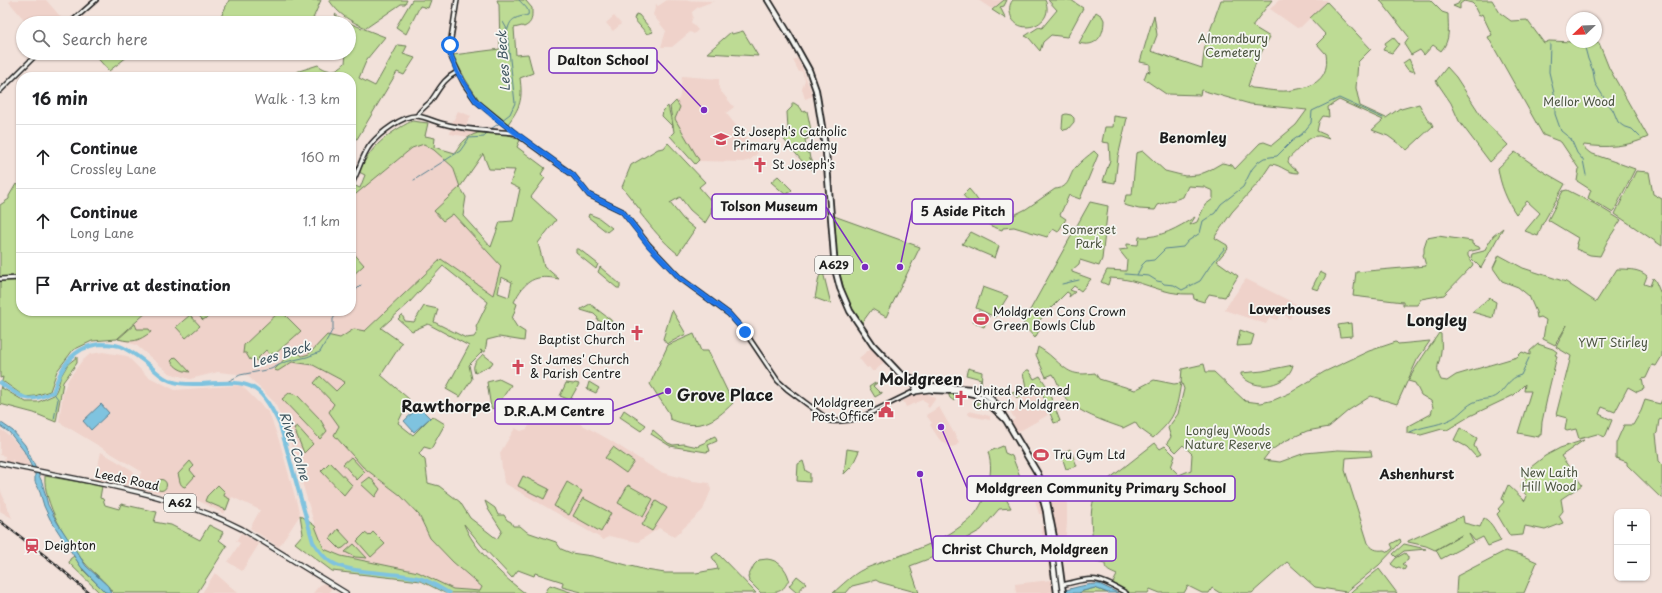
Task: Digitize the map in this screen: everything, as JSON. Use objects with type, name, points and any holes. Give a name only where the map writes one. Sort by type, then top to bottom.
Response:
[{"type":"highway","name":"A629","points":[[768,0],[790,36],[812,80],[824,134],[835,269],[847,305],[873,345],[905,379],[922,387],[933,390],[969,392],[986,398],[997,412],[1005,419]]},
{"type":"highway","name":"A629","points":[[901,374],[928,385],[971,389],[997,405],[1012,430],[1016,441],[1038,474],[1047,501],[1058,558],[1060,590]]},
{"type":"highway","points":[[914,392],[916,388],[915,384]]},
{"type":"highway","points":[[941,391],[945,395]]},
{"type":"highway","name":"A629","points":[[1035,471],[1044,501],[1056,578],[1060,590]]},
{"type":"highway","points":[[1056,548],[1060,551],[1068,552]]},
{"type":"highway","points":[[1056,578],[1056,562],[1058,558]]},
{"type":"main road","name":"Leeds Road","points":[[0,463],[146,493],[176,501],[217,516],[242,529],[346,593]]},
{"type":"street","points":[[78,16],[96,0]]},
{"type":"street","points":[[457,0],[450,45],[451,56],[457,72],[476,101],[515,133],[573,175],[589,195],[622,211],[649,246],[680,278],[729,314],[745,332],[778,381],[787,390],[830,421],[839,422],[852,421],[928,385]]},
{"type":"street","points":[[19,72],[31,60]]},
{"type":"street","points":[[417,116],[419,112],[430,102],[444,80],[457,72]]},
{"type":"street","points":[[0,91],[16,75]]},
{"type":"street","points":[[356,175],[360,161],[371,144],[387,128],[405,119],[417,116],[455,126],[515,133]]},
{"type":"street","points":[[501,132],[505,125]]},
{"type":"street","points":[[0,280],[16,278]]},
{"type":"street","points":[[914,392],[933,390]]},
{"type":"street","points":[[1060,590],[1093,579],[1111,584],[1126,593]]},
{"type":"shaded area","points":[[12,0],[46,0],[60,16],[21,16],[9,2]]},
{"type":"shaded area","points":[[667,0],[714,1],[698,7],[692,12],[693,17],[691,22],[698,30],[694,34],[690,32],[672,47],[661,47],[666,31],[653,15],[656,4],[658,6]]},
{"type":"shaded area","points":[[978,0],[1004,0],[992,9]]},
{"type":"shaded area","points":[[1279,0],[1328,0],[1301,27],[1297,28],[1270,9]]},
{"type":"shaded area","points":[[614,16],[621,24],[613,31],[606,23]]},
{"type":"shaded area","points":[[798,58],[813,96],[805,99],[802,89],[805,80],[802,71],[799,72],[793,60]]},
{"type":"shaded area","points":[[682,76],[719,79],[719,89],[734,107],[726,113],[758,153],[750,160],[743,162],[699,161],[688,144],[675,118],[680,107],[676,101],[679,99],[680,95]]},
{"type":"shaded area","points":[[458,111],[471,116],[467,123],[467,130],[482,131],[470,137],[450,134],[452,123]]},
{"type":"shaded area","points":[[424,143],[453,167],[460,187],[453,214],[501,266],[493,295],[441,259],[365,331],[354,329],[340,338],[327,335],[309,354],[292,362],[313,365],[346,382],[336,391],[320,377],[334,404],[339,426],[363,467],[400,495],[419,515],[430,538],[453,562],[482,587],[480,591],[452,589],[418,572],[341,556],[324,549],[315,526],[288,435],[275,403],[247,375],[218,372],[190,379],[169,373],[136,345],[117,339],[142,316],[356,316],[356,194],[412,148]]},
{"type":"shaded area","points":[[1246,279],[1296,304],[1290,319],[1281,313],[1277,320],[1270,317],[1266,324],[1224,310]]},
{"type":"shaded area","points":[[871,348],[884,362],[875,371],[872,371],[869,367],[867,368],[859,358]]},
{"type":"shaded area","points":[[103,352],[127,356],[147,376],[175,390],[241,385],[269,413],[280,443],[300,515],[279,547],[250,528],[260,510],[232,497],[224,514],[199,501],[136,488],[141,472],[139,470],[59,422],[63,392],[69,378],[81,362],[90,354]]},
{"type":"shaded area","points":[[1041,391],[1043,395],[1041,397],[1043,399],[1041,401],[1048,415],[1018,432],[1011,422],[1015,419],[1011,413],[1019,408],[1024,408],[1022,398]]},
{"type":"shaded area","points":[[924,392],[936,398],[929,408],[927,406],[928,403],[923,400],[906,407],[903,400]]},
{"type":"shaded area","points":[[540,407],[570,418],[608,439],[660,472],[693,481],[709,483],[711,490],[703,510],[674,537],[659,528],[638,542],[609,536],[604,540],[504,483],[500,453],[515,428],[521,431],[527,429]]},
{"type":"shaded area","points":[[939,407],[959,442],[956,446],[950,447],[939,439],[930,425],[932,423],[926,415]]},
{"type":"shaded area","points":[[970,411],[990,416],[990,420],[970,416],[967,413]]},
{"type":"shaded area","points":[[0,429],[10,436],[24,452],[30,467],[15,465],[12,459],[12,463],[4,461],[5,456],[0,455]]},
{"type":"shaded area","points":[[101,452],[134,472],[131,483],[126,485],[118,484],[122,474],[107,471],[104,481],[94,480],[96,470],[101,471],[97,470]]},
{"type":"shaded area","points":[[1035,476],[1042,501],[1051,500],[1063,488],[1067,492],[1065,545],[1049,547],[1056,590],[1048,593],[1016,593],[1015,584],[1051,580],[1046,555],[1043,555],[1042,551],[1045,550],[1041,526],[1054,525],[1053,514],[1039,514],[1027,479]]},
{"type":"shaded area","points":[[0,489],[12,518],[0,511]]},
{"type":"shaded area","points":[[241,533],[259,544],[242,571],[228,562],[240,543],[236,541]]},
{"type":"shaded area","points":[[215,573],[238,593],[202,593]]},
{"type":"shaded area","points":[[324,583],[331,587],[330,593],[313,593],[319,586]]},
{"type":"green space","points":[[229,0],[321,0],[314,16],[221,16]]},
{"type":"green space","points":[[329,0],[407,0],[405,4],[401,4],[366,28],[356,23],[356,16],[344,16]]},
{"type":"green space","points":[[412,0],[431,0],[428,8],[420,6],[406,34],[396,27]]},
{"type":"green space","points":[[497,0],[526,0],[532,8],[532,17],[529,24],[524,27],[514,28],[516,55],[528,54],[533,73],[520,78],[520,103],[508,124],[479,100],[464,77],[453,55],[500,49],[499,5]]},
{"type":"green space","points":[[1004,0],[1007,0],[1004,6],[1000,7],[1006,19],[992,10]]},
{"type":"green space","points":[[1013,0],[1045,0],[1047,9],[1045,17],[1034,26],[1026,27],[1019,25],[1013,20],[1010,12],[1010,6]]},
{"type":"green space","points":[[1048,0],[1071,0],[1083,8],[1067,37],[1051,35],[1043,42],[1040,51],[1029,38],[1025,36],[1039,27],[1042,28],[1057,10]]},
{"type":"green space","name":"Almondbury Cemetery","points":[[1221,0],[1272,0],[1252,26],[1270,37],[1256,62],[1248,86],[1268,90],[1288,91],[1301,89],[1314,84],[1319,80],[1323,75],[1327,62],[1326,54],[1317,44],[1326,35],[1310,18],[1327,2],[1371,49],[1358,62],[1356,88],[1360,106],[1386,118],[1400,108],[1419,104],[1429,122],[1431,122],[1433,126],[1407,150],[1388,136],[1372,130],[1383,120],[1339,100],[1328,107],[1329,117],[1323,116],[1319,122],[1317,131],[1326,135],[1329,139],[1315,136],[1303,144],[1289,158],[1288,162],[1298,171],[1298,173],[1290,172],[1271,164],[1259,182],[1232,212],[1216,235],[1215,238],[1227,245],[1228,248],[1217,261],[1238,276],[1225,297],[1209,294],[1204,302],[1194,299],[1193,294],[1182,294],[1161,290],[1121,279],[1110,278],[1108,285],[1101,282],[1107,270],[1126,271],[1127,260],[1119,250],[1127,249],[1127,244],[1138,245],[1139,237],[1162,234],[1195,217],[1190,225],[1197,222],[1205,205],[1213,199],[1213,191],[1204,187],[1188,186],[1183,197],[1158,205],[1155,210],[1139,209],[1124,205],[1126,195],[1132,195],[1136,153],[1143,151],[1165,171],[1185,176],[1198,175],[1222,163],[1232,165],[1235,169],[1260,143],[1264,142],[1272,145],[1296,125],[1307,110],[1250,104],[1201,90],[1200,95],[1166,94],[1144,79],[1147,71],[1150,72],[1150,64],[1140,62],[1154,15],[1157,35],[1151,51],[1202,68],[1205,45]]},
{"type":"green space","points":[[1380,0],[1430,0],[1442,12],[1448,14],[1448,38],[1441,51],[1433,45],[1424,55],[1420,50],[1411,55],[1404,44],[1409,37]]},
{"type":"green space","name":"Mellor Wood","points":[[1460,0],[1492,0],[1500,13],[1511,21],[1527,20],[1544,43],[1549,41],[1566,42],[1566,48],[1601,48],[1609,68],[1648,137],[1625,145],[1584,145],[1583,147],[1590,153],[1635,169],[1613,213],[1588,198],[1591,190],[1577,181],[1579,169],[1561,142],[1543,135],[1488,37],[1492,35],[1482,14],[1479,16],[1475,8],[1476,7],[1472,3],[1464,1],[1460,4],[1460,9],[1453,6],[1458,4]]},
{"type":"green space","points":[[1096,12],[1102,16],[1104,20],[1101,36],[1090,44],[1079,43]]},
{"type":"green space","points":[[636,14],[639,15],[653,32],[647,34],[634,19]]},
{"type":"green space","points":[[356,26],[385,37],[367,59],[359,78],[375,86],[398,45],[407,46],[403,54],[415,58],[404,75],[397,72],[357,139],[356,72],[296,72],[318,65],[325,69],[335,70],[345,63],[345,60],[356,60]]},
{"type":"green space","points":[[743,31],[758,56],[707,53],[731,32],[732,34]]},
{"type":"green space","points":[[1393,37],[1399,44],[1392,53],[1383,50],[1386,45],[1385,43]]},
{"type":"green space","points":[[1409,59],[1415,72],[1408,70],[1403,63]]},
{"type":"green space","points":[[99,60],[123,60],[109,71]]},
{"type":"green space","points":[[1447,67],[1456,77],[1484,120],[1508,145],[1490,162],[1459,121],[1451,103],[1436,81]]},
{"type":"green space","points":[[676,101],[680,107],[675,119],[699,160],[695,164],[670,136],[674,132],[670,107]]},
{"type":"green space","points":[[792,103],[800,107],[803,112],[807,111],[811,130],[807,131],[808,139],[805,139],[807,153],[809,153],[810,159],[812,160],[813,170],[802,161],[780,135],[788,129],[787,112],[792,107]]},
{"type":"green space","points":[[668,106],[673,127],[662,116],[663,111]]},
{"type":"green space","points":[[1063,115],[1071,115],[1074,118],[1074,122],[1068,129],[1064,130],[1062,128]]},
{"type":"green space","points":[[1114,116],[1127,118],[1118,157],[1115,183],[1103,181],[1110,160],[1109,143],[1102,142],[1105,127],[1113,127]]},
{"type":"green space","points":[[412,121],[428,123],[425,136],[435,138],[434,147],[455,153],[464,141],[477,133],[492,132],[507,134],[520,140],[517,147],[545,168],[541,174],[545,178],[531,197],[556,220],[538,243],[544,266],[559,279],[543,277],[537,278],[522,288],[514,302],[517,304],[512,319],[517,327],[525,332],[524,341],[499,337],[487,340],[485,352],[480,350],[482,352],[469,365],[472,379],[460,397],[446,389],[469,346],[428,324],[412,331],[398,319],[402,315],[405,321],[414,322],[424,306],[438,309],[434,322],[466,338],[474,337],[478,331],[476,327],[488,302],[443,266],[408,304],[381,328],[402,343],[381,375],[409,399],[398,423],[413,435],[432,416],[445,424],[431,449],[424,447],[419,454],[425,460],[428,483],[439,486],[460,502],[470,518],[497,539],[502,531],[488,509],[485,501],[495,508],[498,515],[504,515],[513,526],[520,526],[527,532],[556,542],[561,549],[571,553],[592,556],[646,570],[665,573],[696,573],[718,569],[712,557],[717,553],[756,593],[580,593],[581,592],[562,587],[563,582],[535,573],[534,576],[518,570],[512,578],[464,524],[474,543],[490,562],[508,580],[525,593],[445,593],[421,581],[332,571],[295,543],[303,534],[300,515],[315,526],[324,549],[341,556],[418,572],[453,589],[480,591],[482,587],[453,562],[430,538],[419,515],[400,495],[363,467],[334,435],[339,426],[329,412],[334,404],[314,383],[320,376],[336,391],[345,382],[313,365],[292,362],[278,371],[274,370],[294,349],[302,356],[309,354],[327,335],[340,338],[354,329],[365,331],[441,259],[493,295],[501,266],[453,214],[443,221],[434,211],[460,187],[453,167],[434,150],[424,144],[412,148],[356,194],[356,186],[360,188],[365,175],[359,172],[363,163],[374,148],[395,131]],"holes":[[[483,154],[489,169],[515,170],[510,184],[520,189],[513,221],[500,222],[491,247],[463,216],[466,197],[460,187]],[[501,277],[512,282],[509,297],[498,293]]]},
{"type":"green space","points":[[668,143],[705,182],[699,187],[712,202],[711,213],[705,223],[690,210],[680,197],[670,203],[683,219],[695,229],[678,254],[667,245],[653,229],[622,187],[631,165],[658,149],[664,148]]},
{"type":"green space","points":[[1094,151],[1098,155],[1080,199],[1069,195],[1060,215],[1066,219],[1058,232],[1053,229],[1047,237],[1014,227],[1003,228],[1002,230],[991,226],[977,216],[979,214],[963,195],[969,189],[989,215],[1014,215],[1026,209],[1055,189],[1067,184],[1073,170]]},
{"type":"green space","points":[[1515,152],[1544,172],[1565,184],[1542,225],[1538,236],[1525,231],[1540,213],[1527,201],[1516,214],[1507,198],[1500,180],[1498,168]]},
{"type":"green space","points":[[1636,171],[1649,172],[1653,194],[1662,199],[1662,246],[1615,214]]},
{"type":"green space","points":[[778,176],[792,190],[786,195],[771,182]]},
{"type":"green space","points":[[16,184],[16,316],[142,316],[117,339],[92,341],[73,350],[57,371],[50,391],[35,396],[25,397],[4,382],[2,388],[26,402],[38,402],[54,395],[61,376],[68,364],[77,357],[77,363],[63,382],[56,422],[34,413],[0,404],[0,390],[3,377],[0,378],[0,205],[9,199],[9,196]]},
{"type":"green space","points":[[1567,190],[1595,204],[1621,220],[1600,256],[1590,255],[1576,249],[1578,238],[1548,220],[1563,191]]},
{"type":"green space","name":"Somerset Park","points":[[1090,202],[1108,206],[1102,259],[1099,266],[1080,260],[1079,264],[1072,270],[1072,272],[1091,279],[1081,291],[1074,286],[1070,290],[1075,292],[1069,297],[1070,294],[1067,292],[1044,315],[1036,325],[1040,329],[1035,338],[1024,326],[1024,321]]},
{"type":"green space","points":[[589,214],[599,218],[612,228],[607,232],[588,217]]},
{"type":"green space","points":[[834,216],[920,247],[886,317],[872,309],[861,324],[853,311],[847,299],[837,258]]},
{"type":"green space","points":[[1503,228],[1481,268],[1471,258],[1472,254],[1484,251],[1493,236]]},
{"type":"green space","points":[[971,232],[999,246],[995,258],[962,244]]},
{"type":"green space","points":[[1438,236],[1472,241],[1472,244],[1480,249],[1468,252],[1468,256],[1473,264],[1472,266],[1444,295],[1421,299],[1417,305],[1403,305],[1403,302],[1353,296],[1356,272],[1426,266],[1423,255],[1427,238]]},
{"type":"green space","points":[[576,249],[579,249],[598,264],[596,269],[576,253]]},
{"type":"green space","name":"YWT Stirley","points":[[1499,255],[1523,268],[1566,282],[1596,302],[1617,269],[1641,272],[1647,276],[1644,284],[1650,286],[1653,278],[1655,280],[1661,294],[1662,356],[1656,366],[1652,365],[1646,378],[1642,379],[1644,389],[1637,392],[1628,387],[1615,412],[1602,407],[1599,414],[1612,420],[1605,437],[1597,434],[1579,439],[1576,429],[1565,430],[1567,418],[1556,415],[1571,356],[1556,347],[1567,325],[1555,345],[1543,339],[1546,320],[1541,317],[1537,318],[1529,296],[1518,287],[1502,281],[1493,268]]},
{"type":"green space","points":[[356,256],[364,265],[356,272]]},
{"type":"green space","points":[[600,267],[620,284],[620,288],[617,288],[598,272]]},
{"type":"green space","points":[[823,272],[831,304],[815,298],[819,277]]},
{"type":"green space","points":[[1320,272],[1326,275],[1318,290],[1312,288]]},
{"type":"green space","points":[[983,287],[1008,296],[995,317],[976,308]]},
{"type":"green space","points":[[1489,298],[1496,302],[1493,318],[1472,312]]},
{"type":"green space","points":[[590,304],[611,320],[612,322],[610,325],[597,320],[598,318],[594,314],[581,310]]},
{"type":"green space","points":[[672,310],[686,334],[667,344],[663,339]]},
{"type":"green space","name":"Moldgreen Cons Crown Green Bowls Club","points":[[978,311],[989,316],[984,327],[973,322]]},
{"type":"green space","points":[[189,316],[191,316],[200,326],[186,338],[176,327]]},
{"type":"green space","points":[[199,316],[209,316],[203,320]]},
{"type":"green space","points":[[275,316],[286,316],[301,331],[274,355],[273,353],[270,355],[266,350],[258,358],[262,363],[260,364],[253,358],[250,360],[246,353],[243,353],[244,345]]},
{"type":"green space","points":[[1351,323],[1352,336],[1340,337],[1338,325]]},
{"type":"green space","points":[[135,324],[137,329],[149,329],[151,332],[132,341],[118,339]]},
{"type":"green space","points":[[1240,330],[1254,335],[1251,345],[1237,346]]},
{"type":"green space","points":[[1439,333],[1441,334],[1441,347],[1438,372],[1441,380],[1447,381],[1456,375],[1517,357],[1522,352],[1530,355],[1530,351],[1538,344],[1553,349],[1557,352],[1555,355],[1557,356],[1542,422],[1541,435],[1539,435],[1539,437],[1518,433],[1531,391],[1524,391],[1525,384],[1514,395],[1470,416],[1447,430],[1442,429],[1421,435],[1407,433],[1407,427],[1431,414],[1433,407],[1431,401],[1421,395],[1415,383],[1408,381]]},
{"type":"green space","points":[[694,334],[701,351],[708,351],[733,403],[719,416],[712,420],[704,423],[689,424],[680,423],[670,419],[669,413],[650,384],[668,345]]},
{"type":"green space","name":"Longley Woods Nature Reserve","points":[[1430,341],[1417,360],[1397,404],[1371,396],[1349,410],[1329,427],[1307,431],[1285,441],[1270,451],[1263,460],[1280,462],[1305,453],[1338,450],[1371,451],[1372,456],[1346,458],[1345,470],[1368,543],[1374,549],[1388,552],[1393,548],[1391,544],[1400,539],[1401,542],[1379,565],[1346,592],[1315,587],[1287,562],[1252,593],[1220,593],[1212,588],[1209,593],[1202,593],[1188,586],[1184,593],[1160,593],[1150,589],[1148,593],[1130,593],[1113,583],[1117,575],[1107,570],[1105,564],[1096,562],[1091,513],[1095,495],[1100,486],[1155,443],[1160,449],[1165,446],[1175,456],[1171,467],[1179,475],[1191,470],[1192,454],[1183,445],[1176,452],[1167,443],[1171,437],[1168,428],[1178,414],[1184,389],[1181,381],[1182,369],[1204,364],[1206,372],[1214,372],[1245,401],[1261,403],[1274,400],[1290,393],[1324,372],[1369,351],[1396,342],[1398,344]]},
{"type":"green space","points":[[1038,347],[1071,372],[1081,374],[1095,373],[1099,379],[1135,390],[1154,380],[1174,384],[1181,383],[1176,408],[1166,425],[1153,438],[1139,428],[1135,422],[1123,428],[1091,416],[1069,402],[1062,394],[1053,374],[1046,377],[1036,355]]},
{"type":"green space","points":[[483,354],[493,362],[491,365],[475,373],[474,365]]},
{"type":"green space","points":[[175,357],[190,372],[181,370],[175,366],[171,361]]},
{"type":"green space","points":[[1293,365],[1285,378],[1270,385],[1254,384],[1247,381],[1241,375],[1241,373],[1263,371]]},
{"type":"green space","points":[[968,368],[982,372],[981,386],[978,386],[981,379],[966,375]]},
{"type":"green space","points":[[1029,370],[1034,379],[1040,376],[1046,385],[1060,421],[1054,423],[1041,391],[1017,398],[1012,392],[1026,387],[1023,373]]},
{"type":"green space","points":[[499,379],[511,385],[495,409],[491,408],[487,382]]},
{"type":"green space","points":[[589,382],[599,388],[596,393],[587,389]]},
{"type":"green space","points":[[566,383],[579,384],[570,400],[560,396]]},
{"type":"green space","points":[[877,383],[873,386],[880,393],[882,393],[875,397],[869,387]]},
{"type":"green space","points":[[954,392],[973,395],[982,400],[976,408],[978,398],[956,393],[954,401],[950,398],[948,393]]},
{"type":"green space","points":[[289,393],[297,395],[320,419],[327,431],[320,439],[282,399]]},
{"type":"green space","points":[[1645,400],[1660,404],[1662,400],[1662,419],[1659,420],[1656,434],[1659,461],[1662,464],[1662,499],[1627,465],[1627,462],[1616,458],[1616,443],[1624,425],[1633,425]]},
{"type":"green space","points":[[624,410],[646,425],[641,431],[620,417]]},
{"type":"green space","points":[[297,426],[313,444],[304,453],[294,428]]},
{"type":"green space","points":[[1460,428],[1477,438],[1474,446],[1480,455],[1476,457],[1467,447],[1454,440]]},
{"type":"green space","points":[[653,430],[668,443],[673,445],[684,444],[698,447],[706,442],[706,440],[715,436],[717,441],[708,445],[710,451],[706,452],[670,446],[651,434]]},
{"type":"green space","name":"New Laith Hill Wood","points":[[1584,440],[1561,456],[1582,485],[1561,499],[1563,511],[1559,516],[1563,523],[1545,530],[1525,526],[1523,535],[1510,536],[1497,514],[1500,511],[1498,509],[1504,502],[1502,499],[1508,485],[1525,501],[1527,496],[1519,487],[1527,479],[1522,474],[1545,456],[1560,448]]},
{"type":"green space","points":[[1003,446],[1005,453],[1012,456],[1021,479],[1003,493],[1011,508],[999,509],[981,530],[931,558],[910,566],[919,593],[876,580],[852,586],[846,593],[833,593],[860,571],[936,541],[950,534],[974,515],[985,495],[989,479],[990,461],[988,452]]},
{"type":"green space","points":[[613,447],[634,462],[626,473],[605,458]]},
{"type":"green space","points":[[847,449],[859,451],[852,466],[844,474]]},
{"type":"green space","points":[[1070,449],[1077,466],[1066,469],[1061,454]]},
{"type":"green space","points":[[351,457],[365,472],[357,480],[343,464]]},
{"type":"green space","points":[[190,461],[194,466],[190,470],[195,476],[185,487],[181,484],[178,474]]},
{"type":"green space","points":[[803,461],[806,471],[810,473],[810,482],[797,481],[798,464]]},
{"type":"green space","points":[[330,462],[352,485],[344,495],[321,471]]},
{"type":"green space","points":[[45,476],[102,486],[100,498],[103,499],[105,505],[119,509],[121,504],[157,512],[154,522],[171,525],[200,540],[209,525],[223,532],[219,540],[227,546],[197,593],[113,593],[91,570],[70,544],[52,510],[45,487]]},
{"type":"green space","points":[[523,476],[549,489],[544,499],[518,486]]},
{"type":"green space","points":[[370,477],[380,489],[375,497],[361,484]]},
{"type":"green space","points":[[159,480],[163,480],[165,481],[165,489],[159,490],[156,487],[156,483]]},
{"type":"green space","points":[[567,482],[582,491],[569,515],[554,506]]},
{"type":"green space","points":[[218,485],[225,492],[224,496],[230,499],[226,510],[205,501],[207,496]]},
{"type":"green space","points":[[628,485],[653,499],[643,517],[618,503]]},
{"type":"green space","points":[[583,498],[611,513],[601,532],[573,516]]},
{"type":"green space","points":[[656,501],[667,508],[652,531],[642,525]]},
{"type":"green space","points":[[1463,516],[1464,523],[1480,527],[1484,518],[1492,525],[1501,541],[1488,546],[1483,537],[1475,541],[1469,534],[1473,542],[1441,559],[1436,550],[1462,535],[1435,550],[1426,546],[1408,542],[1408,541]]},
{"type":"green space","points":[[338,529],[350,542],[340,549],[330,539]]},
{"type":"green space","points":[[373,532],[385,544],[371,557],[357,541],[365,533],[369,536]]},
{"type":"green space","points":[[354,544],[367,558],[355,557],[345,552]]},
{"type":"green space","points":[[1404,544],[1426,549],[1404,551],[1396,557],[1393,554]]},
{"type":"green space","points":[[1505,551],[1521,555],[1537,562],[1524,593],[1456,593],[1457,576]]},
{"type":"green space","points":[[1405,553],[1408,560],[1402,564],[1406,567],[1404,570],[1399,567],[1396,568],[1391,564],[1396,558]]},
{"type":"green space","points":[[74,556],[83,570],[106,593],[100,593],[69,563],[70,559]]},
{"type":"green space","points":[[767,559],[775,561],[781,565],[786,571],[789,579],[782,590],[771,593],[761,593],[749,581],[748,577],[754,565],[759,560]]},
{"type":"green space","points":[[1379,569],[1397,593],[1350,593],[1353,590]]},
{"type":"green space","points":[[797,576],[806,583],[797,593],[789,586]]},
{"type":"green space","points":[[550,585],[573,593],[545,593]]},
{"type":"green space","points":[[1095,588],[1108,593],[1079,593],[1083,591]]},
{"type":"water","points":[[101,404],[109,413],[91,430],[83,421]]},
{"type":"water","points":[[419,407],[430,418],[414,432],[404,421]]},
{"type":"water","points":[[0,422],[13,431],[25,445],[42,482],[48,505],[57,522],[86,566],[108,586],[111,593],[105,592],[81,567],[50,519],[35,482],[35,474],[24,451],[9,432],[0,426]]},
{"type":"water","points":[[1099,584],[1118,593],[1108,593],[1095,588],[1079,593],[1067,593],[1066,590],[1086,585]]},
{"type":"waterway","name":"Lees Beck","points":[[502,120],[510,114],[515,103],[507,33],[508,28],[513,20],[528,15],[527,9],[519,0]]},
{"type":"waterway","name":"Lees Beck","points":[[503,22],[507,29]]},
{"type":"waterway","points":[[1550,44],[1549,72],[1555,97],[1555,114],[1561,131],[1571,139],[1577,153],[1583,160],[1586,175]]},
{"type":"waterway","points":[[1585,48],[1593,71],[1595,83],[1613,110],[1618,122],[1623,126],[1632,129],[1640,137]]},
{"type":"waterway","points":[[1137,275],[1142,265],[1146,261],[1154,260],[1165,249],[1183,247],[1188,241],[1200,233],[1203,221],[1215,213],[1221,204],[1243,187],[1252,169],[1258,162],[1264,158],[1277,156],[1292,141],[1302,134],[1311,123],[1312,111],[1339,98],[1383,118]]},
{"type":"waterway","name":"Lees Beck","points":[[489,130],[500,123]]},
{"type":"waterway","name":"Lees Beck","points":[[414,180],[460,151],[469,138],[484,137],[487,132]]},
{"type":"waterway","points":[[1125,274],[1149,276],[1164,284],[1174,285],[1182,290],[1200,281],[1225,248]]},
{"type":"waterway","points":[[1062,284],[1079,280]]},
{"type":"waterway","name":"Lees Beck","points":[[356,290],[361,285]]},
{"type":"waterway","name":"Lees Beck","points":[[227,382],[240,375],[271,369],[285,362],[307,357],[320,352],[333,329],[333,319],[335,316]]},
{"type":"waterway","name":"River Colne","points":[[0,383],[25,398],[30,399],[44,396],[53,392],[64,367],[75,354],[90,346],[113,344],[131,352],[168,380],[182,384],[230,383],[250,386],[258,391],[265,399],[280,425],[313,542],[323,556],[331,562],[350,569],[422,579],[449,593]]},
{"type":"waterway","points":[[1410,432],[1444,422],[1453,418],[1473,403],[1496,397],[1513,378],[1521,375],[1529,358]]},
{"type":"waterway","points":[[53,392],[58,399],[54,419]]},
{"type":"railway","points":[[0,521],[53,562],[89,593]]},
{"type":"place","name":"Dalton School","points":[[704,110]]},
{"type":"place","name":"St Joseph's Catholic Primary Academy","points":[[721,139]]},
{"type":"place","name":"St Joseph's","points":[[760,165]]},
{"type":"place","name":"Tolson Museum","points":[[865,267]]},
{"type":"place","name":"5 Aside Pitch","points":[[900,267]]},
{"type":"place","name":"Moldgreen Cons Crown Green Bowls Club","points":[[981,319]]},
{"type":"place","name":"Dalton Baptist Church","points":[[637,333]]},
{"type":"place","name":"St James' Church & Parish Centre","points":[[518,367]]},
{"type":"place","name":"D.R.A.M Centre","points":[[668,391]]},
{"type":"place","name":"United Reformed Church Moldgreen","points":[[961,398]]},
{"type":"place","name":"Moldgreen Post Office","points":[[886,410]]},
{"type":"place","name":"Moldgreen Community Primary School","points":[[941,427]]},
{"type":"place","name":"Tru Gym Ltd","points":[[1041,455]]},
{"type":"place","name":"Christ Church, Moldgreen","points":[[920,474]]},
{"type":"place","name":"Deighton","points":[[32,546]]},
{"type":"district","name":"Benomley","points":[[1193,138]]},
{"type":"district","name":"Lowerhouses","points":[[1290,309]]},
{"type":"district","name":"Longley","points":[[1437,320]]},
{"type":"district","name":"Moldgreen","points":[[921,379]]},
{"type":"district","name":"Grove Place","points":[[725,395]]},
{"type":"district","name":"Rawthorpe","points":[[446,406]]},
{"type":"district","name":"Ashenhurst","points":[[1417,474]]},
{"type":"route","points":[[450,45],[451,56],[457,72],[469,92],[481,106],[573,175],[589,195],[622,211],[649,246],[680,278],[697,292],[729,314],[745,332]]}]
